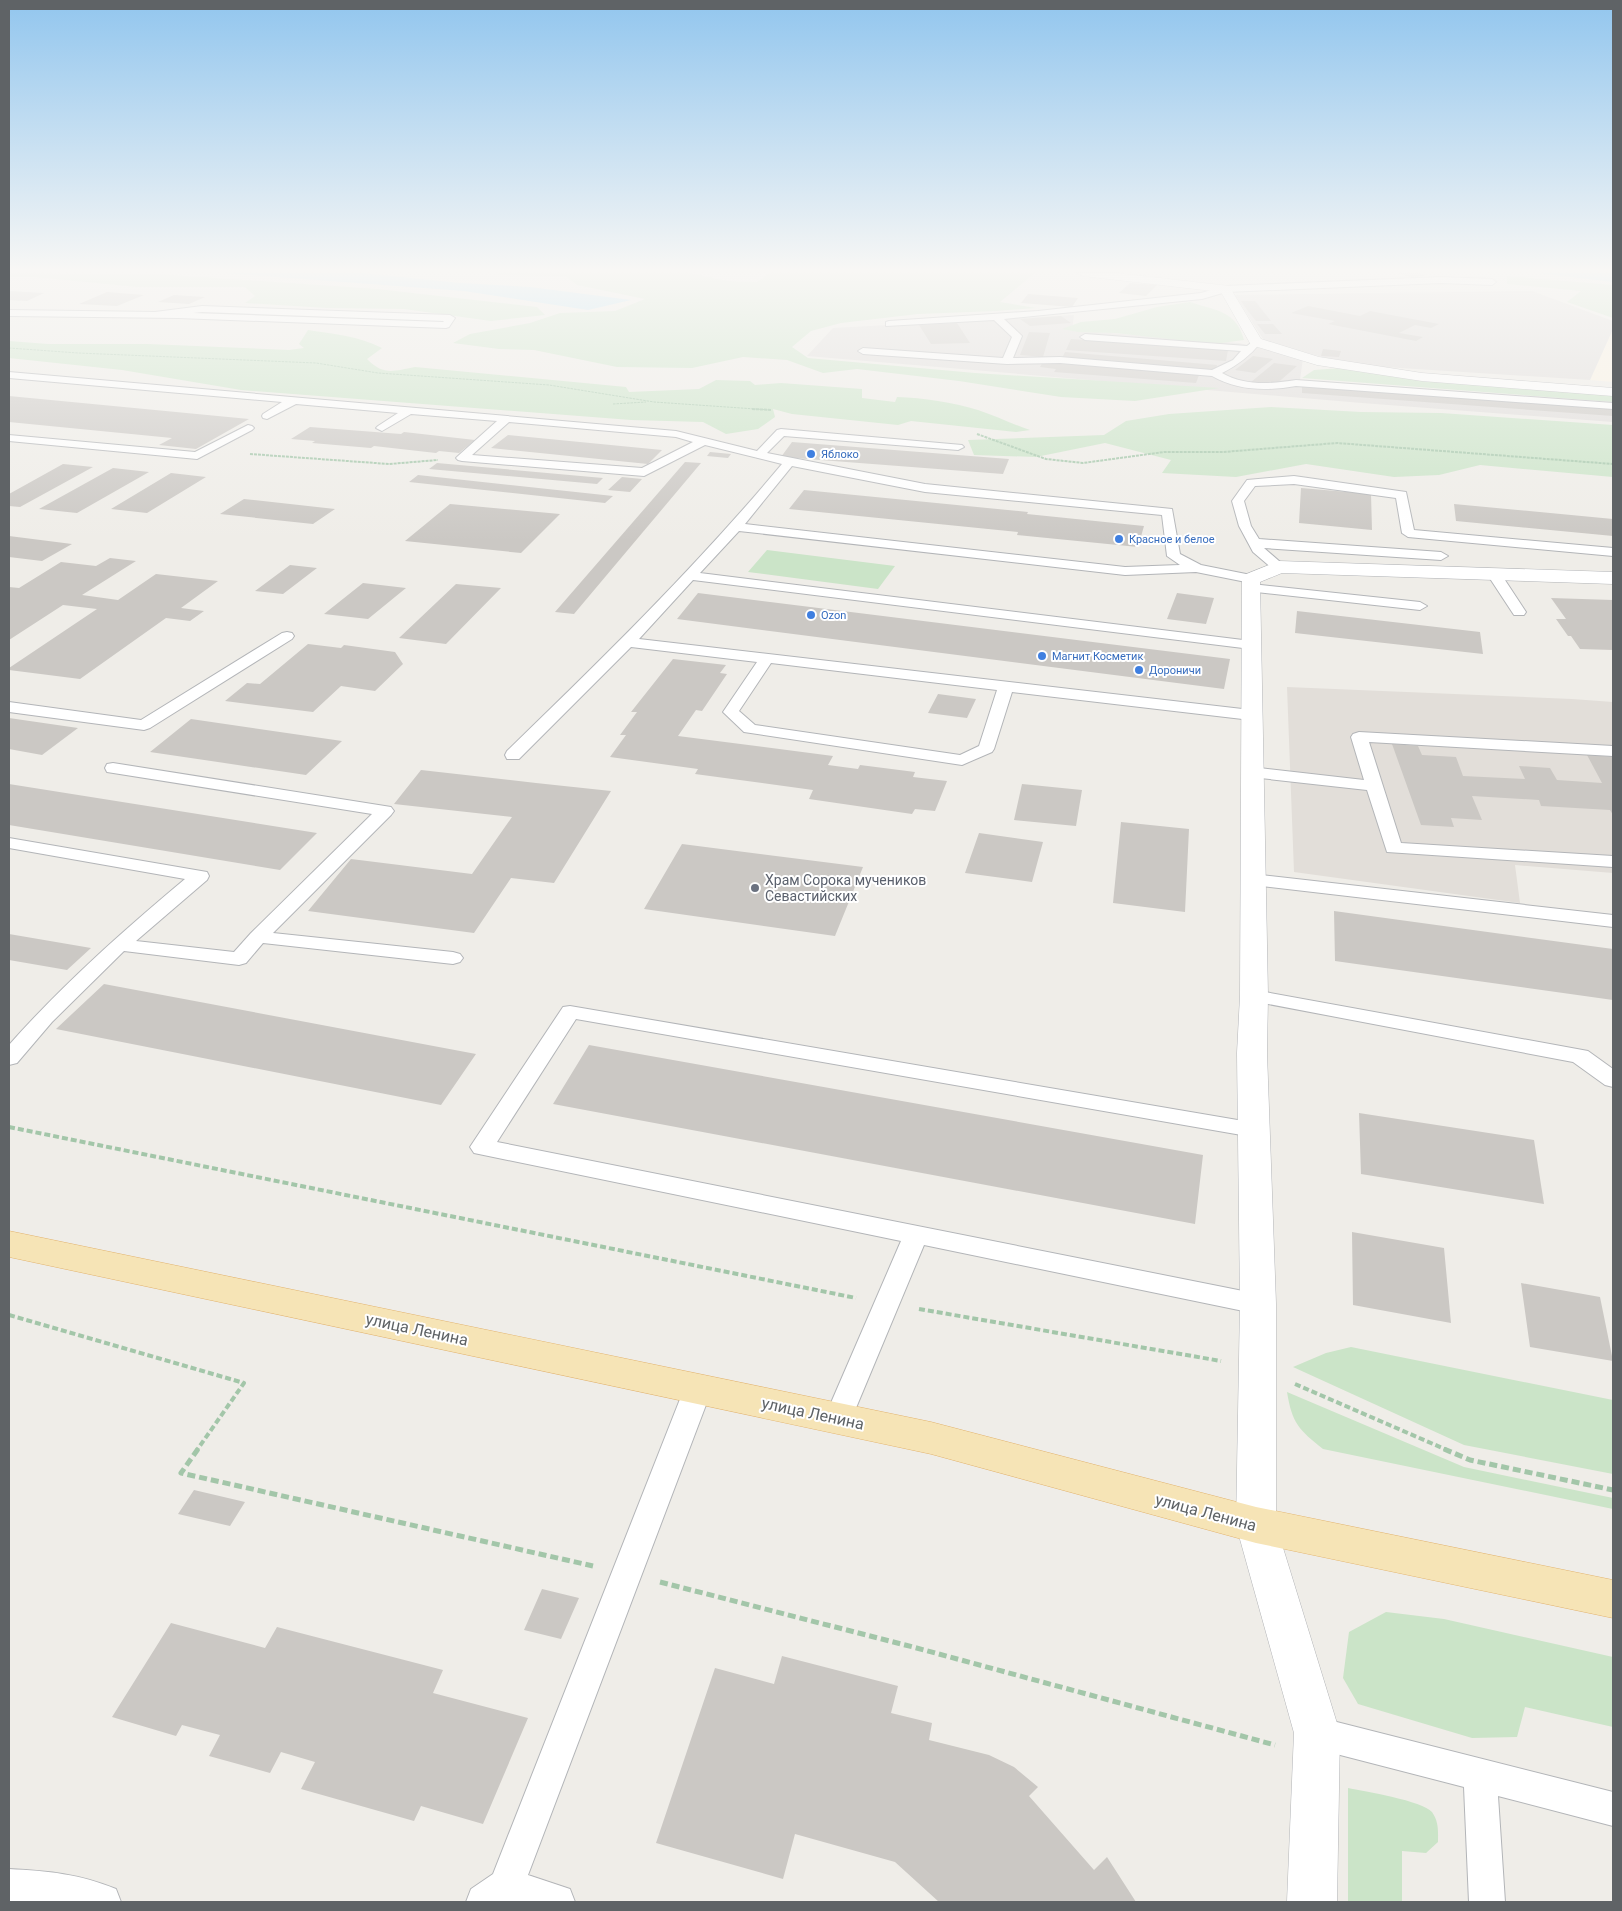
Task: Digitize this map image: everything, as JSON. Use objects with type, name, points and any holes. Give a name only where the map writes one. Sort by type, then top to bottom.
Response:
[{"type":"main road","name":"улица Ленина","points":[[9,1244],[932,1438],[1256,1525],[1613,1599]]},
{"type":"street","points":[[1325,362],[1422,377],[1613,392]]},
{"type":"street","points":[[1312,1902],[1318,1733],[1256,1525],[1258,1304],[1252,1053],[1254,996],[1251,583],[1279,567],[1613,578]]},
{"type":"lane","points":[[1086,362],[1214,373],[1236,362]]},
{"type":"lane","points":[[1214,373],[1222,379],[1273,388],[1296,383],[1613,406]]},
{"type":"lane","points":[[9,375],[676,434],[789,462],[926,488],[1168,512],[1174,556],[1197,568],[1251,583],[1420,606]]},
{"type":"lane","points":[[92,394],[110,385]]},
{"type":"lane","points":[[267,416],[294,400]]},
{"type":"lane","points":[[382,428],[408,410]]},
{"type":"lane","points":[[462,458],[506,419]]},
{"type":"lane","points":[[9,438],[197,456],[248,428]]},
{"type":"lane","points":[[760,454],[781,432],[958,447]]},
{"type":"lane","points":[[462,458],[644,472],[705,440]]},
{"type":"lane","points":[[513,755],[628,642],[691,576],[736,527],[789,462]]},
{"type":"lane","points":[[1279,567],[1260,552],[1245,526],[1238,501],[1251,483],[1294,480],[1402,495],[1408,533],[1466,573]]},
{"type":"lane","points":[[736,527],[1125,571],[1197,568]]},
{"type":"lane","points":[[1408,533],[1613,552]]},
{"type":"lane","points":[[1255,543],[1441,556]]},
{"type":"lane","points":[[1494,574],[1519,612]]},
{"type":"lane","points":[[691,576],[1251,646]]},
{"type":"lane","points":[[9,707],[144,725],[287,636]]},
{"type":"lane","points":[[628,642],[1251,715]]},
{"type":"lane","points":[[767,658],[731,712],[750,728],[962,760],[986,749],[1006,686]]},
{"type":"lane","points":[[1613,751],[1359,737],[1393,848],[1613,862]]},
{"type":"lane","points":[[113,768],[385,811],[258,937],[239,959],[119,945]]},
{"type":"lane","points":[[1251,772],[1375,786]]},
{"type":"lane","points":[[9,843],[200,876],[119,945],[46,1017],[9,1058]]},
{"type":"lane","points":[[1252,880],[1613,921]]},
{"type":"lane","points":[[258,937],[453,958]]},
{"type":"lane","points":[[1254,996],[1580,1056],[1613,1080]]},
{"type":"lane","points":[[1253,1129],[570,1012],[482,1147],[1258,1304]]},
{"type":"lane","points":[[838,1419],[916,1235]]},
{"type":"lane","points":[[557,1902],[495,1894],[698,1389]]},
{"type":"lane","points":[[1318,1733],[1613,1809]]},
{"type":"lane","points":[[1480,1776],[1487,1902]]},
{"type":"lane","points":[[9,1887],[53,1889],[103,1902]]},
{"type":"path","points":[[197,456],[241,453],[388,464],[462,458]]},
{"type":"path","points":[[9,1127],[887,1304],[1257,1367],[1470,1460],[1613,1490]]},
{"type":"shaded area","points":[[880,362],[1302,362],[1300,380],[1613,403],[1613,422]]},
{"type":"shaded area","points":[[1342,362],[1598,362],[1590,380],[1353,365]]},
{"type":"shaded area","points":[[1598,362],[1613,362],[1613,382],[1590,380]]},
{"type":"shaded area","points":[[1287,687],[1613,702],[1613,873],[1515,865],[1520,903],[1294,872]]},
{"type":"green space","points":[[48,362],[371,362],[379,368],[389,371],[415,367],[626,387],[629,392],[699,389],[716,380],[750,381],[755,385],[781,383],[862,389],[862,398],[895,402],[897,397],[928,399],[978,410],[1030,430],[1016,432],[911,421],[898,425],[792,414],[773,409],[775,417],[758,429],[726,434],[703,422],[631,420],[241,390],[122,370]]},
{"type":"green space","points":[[593,362],[719,362],[692,368],[617,367]]},
{"type":"green space","points":[[793,362],[855,362],[975,373],[1219,388],[1135,401],[1061,397],[959,381],[857,369],[823,373]]},
{"type":"green space","points":[[1341,368],[1432,380],[1613,395],[1613,402],[1302,378],[1314,370]]},
{"type":"green space","points":[[1271,407],[1361,412],[1441,413],[1613,425],[1613,477],[1480,465],[1439,475],[1394,477],[1306,464],[1236,477],[1162,473],[1171,460],[1105,443],[1036,457],[974,455],[968,440],[1104,435],[1126,421],[1169,414]]},
{"type":"green space","points":[[767,550],[895,566],[878,589],[748,572]]},
{"type":"green space","points":[[1351,1347],[1613,1400],[1613,1474],[1464,1445],[1293,1367],[1326,1353]]},
{"type":"green space","points":[[1287,1392],[1464,1467],[1613,1498],[1613,1509],[1323,1449],[1302,1431],[1294,1419]]},
{"type":"green space","points":[[1386,1612],[1444,1619],[1613,1657],[1613,1727],[1525,1707],[1517,1737],[1472,1738],[1358,1704],[1343,1678],[1349,1632]]},
{"type":"green space","points":[[1348,1788],[1417,1804],[1432,1812],[1436,1819],[1438,1842],[1426,1853],[1402,1851],[1402,1902],[1348,1902]]},
{"type":"building","points":[[1043,362],[1045,362],[1199,375],[1196,383],[1054,372],[1056,369],[1040,367]]},
{"type":"building","points":[[1111,362],[1184,362],[1217,365],[1215,371]]},
{"type":"building","points":[[1245,362],[1269,362],[1255,373],[1235,370]]},
{"type":"building","points":[[1274,363],[1297,366],[1274,386],[1251,382]]},
{"type":"building","points":[[1302,386],[1613,409],[1613,416],[1302,393]]},
{"type":"building","points":[[9,396],[249,419],[196,449],[159,445],[172,438],[9,422]]},
{"type":"building","points":[[310,427],[401,434],[404,432],[475,440],[459,453],[439,451],[436,453],[374,446],[371,448],[312,443],[315,441],[291,439]]},
{"type":"building","points":[[508,435],[662,450],[648,464],[491,448]]},
{"type":"building","points":[[792,442],[1009,459],[1003,474],[781,457]]},
{"type":"building","points":[[710,452],[731,454],[728,458],[707,456]]},
{"type":"building","points":[[685,462],[701,463],[574,614],[555,612]]},
{"type":"building","points":[[437,463],[603,478],[597,484],[429,469]]},
{"type":"building","points":[[63,464],[93,467],[20,507],[9,506],[9,494]]},
{"type":"building","points":[[113,468],[149,472],[77,513],[39,509]]},
{"type":"building","points":[[171,473],[206,477],[147,513],[111,509]]},
{"type":"building","points":[[418,475],[613,496],[605,503],[409,482]]},
{"type":"building","points":[[622,477],[642,479],[630,492],[608,490]]},
{"type":"building","points":[[1301,488],[1371,494],[1372,530],[1299,523]]},
{"type":"building","points":[[804,490],[1028,512],[1027,514],[1144,526],[1138,547],[1017,535],[1018,532],[789,509]]},
{"type":"building","points":[[244,499],[335,509],[313,524],[220,514]]},
{"type":"building","points":[[450,504],[560,514],[521,553],[405,541]]},
{"type":"building","points":[[1454,504],[1613,519],[1613,536],[1456,521]]},
{"type":"building","points":[[9,536],[72,544],[42,561],[9,557]]},
{"type":"building","points":[[110,558],[136,561],[82,595],[118,600],[156,574],[218,581],[181,608],[204,611],[190,621],[166,618],[80,679],[9,670],[9,668],[97,609],[63,605],[9,640],[9,587],[19,588],[61,562],[96,566]]},
{"type":"building","points":[[290,565],[317,568],[283,594],[255,591]]},
{"type":"building","points":[[363,583],[406,588],[368,619],[324,614]]},
{"type":"building","points":[[456,584],[501,588],[446,644],[399,638]]},
{"type":"building","points":[[698,593],[1230,659],[1224,689],[677,619]]},
{"type":"building","points":[[1177,593],[1214,598],[1206,624],[1167,619]]},
{"type":"building","points":[[1551,598],[1613,600],[1613,650],[1580,649],[1556,619],[1566,619]]},
{"type":"building","points":[[1297,611],[1480,632],[1483,654],[1295,633]]},
{"type":"building","points":[[308,644],[341,648],[344,645],[395,652],[403,664],[375,691],[341,686],[313,712],[225,701],[247,683],[260,684]]},
{"type":"building","points":[[673,659],[726,665],[720,673],[727,674],[702,711],[696,710],[678,736],[833,756],[828,765],[858,769],[860,765],[915,772],[913,777],[947,781],[935,811],[915,809],[912,814],[809,799],[813,790],[695,774],[698,769],[610,757],[626,735],[620,735],[637,712],[631,712]]},
{"type":"building","points":[[938,694],[976,699],[967,718],[928,713]]},
{"type":"building","points":[[9,718],[78,728],[42,755],[9,749]]},
{"type":"building","points":[[191,719],[342,741],[306,775],[150,752]]},
{"type":"building","points":[[1392,744],[1418,746],[1422,755],[1456,757],[1463,776],[1525,779],[1519,766],[1550,768],[1557,780],[1602,783],[1587,755],[1613,757],[1613,815],[1610,810],[1541,806],[1539,800],[1472,796],[1482,820],[1451,818],[1454,827],[1421,825]]},
{"type":"building","points":[[421,770],[611,791],[554,883],[511,878],[474,933],[308,911],[351,859],[472,874],[512,817],[394,804]]},
{"type":"building","points":[[9,784],[317,833],[280,870],[9,825]]},
{"type":"building","points":[[1022,784],[1082,790],[1076,826],[1014,820]]},
{"type":"building","points":[[1121,822],[1189,829],[1185,912],[1113,903]]},
{"type":"building","points":[[979,833],[1043,842],[1032,882],[965,873]]},
{"type":"building","name":"Храм Сорока мучеников Севастийских","points":[[682,844],[863,867],[835,936],[644,909]]},
{"type":"building","points":[[1334,911],[1613,949],[1613,1000],[1335,961]]},
{"type":"building","points":[[9,934],[91,948],[67,970],[9,960]]},
{"type":"building","points":[[104,984],[476,1054],[441,1105],[56,1029]]},
{"type":"building","points":[[589,1045],[1203,1155],[1195,1224],[553,1104]]},
{"type":"building","points":[[1359,1113],[1534,1140],[1544,1204],[1361,1174]]},
{"type":"building","points":[[1352,1232],[1444,1248],[1451,1323],[1353,1305]]},
{"type":"building","points":[[1521,1283],[1600,1297],[1613,1361],[1530,1347]]},
{"type":"building","points":[[194,1490],[245,1502],[230,1526],[178,1514]]},
{"type":"building","points":[[542,1589],[579,1598],[561,1639],[524,1630]]},
{"type":"building","points":[[171,1623],[265,1648],[277,1627],[443,1670],[433,1693],[528,1718],[483,1824],[421,1806],[414,1821],[301,1789],[315,1762],[281,1752],[270,1773],[209,1756],[220,1735],[182,1725],[176,1736],[112,1717]]},
{"type":"building","points":[[782,1656],[898,1686],[891,1713],[932,1723],[929,1740],[989,1755],[1014,1767],[1038,1787],[1029,1796],[1094,1870],[1107,1857],[1136,1902],[939,1902],[895,1862],[795,1834],[783,1879],[656,1843],[715,1668],[774,1684]]},
{"type":"place","name":"Яблоко","points":[[811,454]]},
{"type":"place","name":"Красное и белое","points":[[1119,539]]},
{"type":"place","name":"Ozon","points":[[811,615]]},
{"type":"place","name":"Магнит Косметик","points":[[1042,656]]},
{"type":"place","name":"Дороничи","points":[[1139,670]]},
{"type":"place","name":"Храм Сорока мучеников Севастийских","points":[[755,888]]}]
